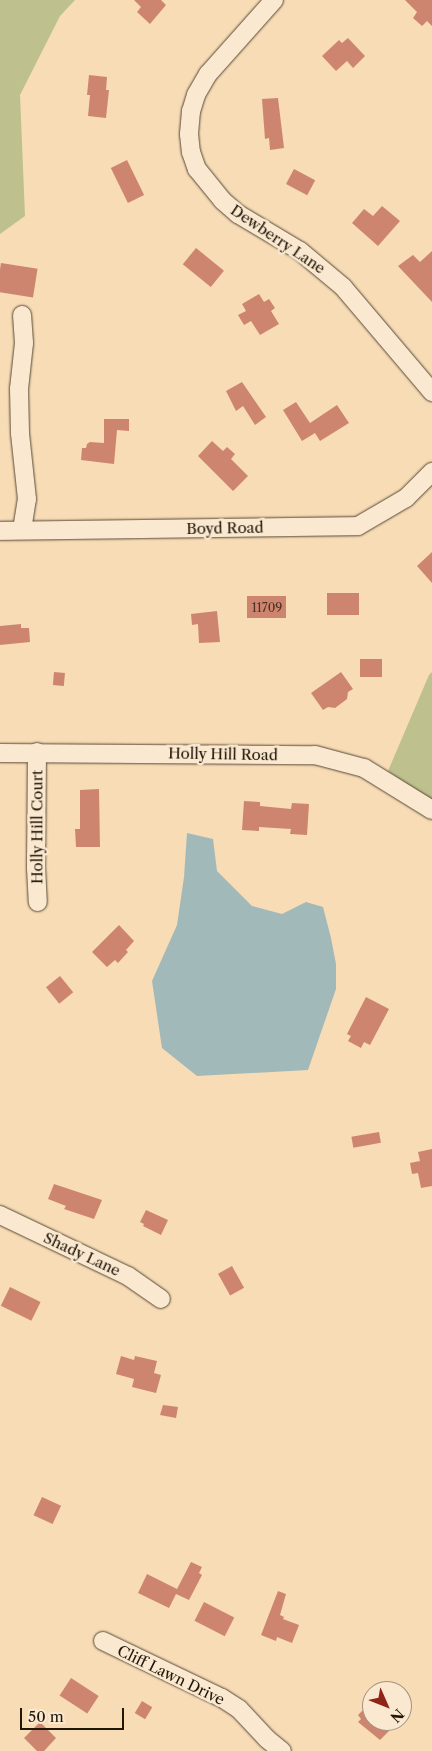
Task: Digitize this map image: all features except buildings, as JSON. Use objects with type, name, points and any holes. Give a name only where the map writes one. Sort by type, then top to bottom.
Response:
[{"type":"street","name":"Dewberry Lane","points":[[274,0],[208,74],[196,95],[191,111],[189,134],[191,152],[197,169],[223,201],[238,214],[300,251],[343,287],[432,392]]},
{"type":"street","points":[[22,315],[24,343],[20,389],[20,433],[27,499],[22,530]]},
{"type":"street","name":"Boyd Road","points":[[0,531],[358,526],[406,498],[432,472]]},
{"type":"street","name":"Holly Hill Road","points":[[0,752],[316,755],[364,768],[432,810]]},
{"type":"street","name":"Holly Hill Court","points":[[37,752],[36,868],[38,902]]},
{"type":"street","name":"Shady Lane","points":[[0,1215],[128,1276],[161,1300]]},
{"type":"street","name":"Cliff Lawn Drive","points":[[103,1641],[222,1698],[239,1710],[272,1748]]},
{"type":"green space","points":[[0,0],[75,0],[60,16],[20,95],[25,216],[0,234]]},
{"type":"green space","points":[[432,672],[432,801],[388,771],[429,675]]},
{"type":"water","points":[[187,833],[213,839],[217,871],[252,906],[282,914],[306,902],[323,907],[336,964],[336,989],[308,1070],[197,1076],[162,1048],[152,981],[177,925],[184,877]]}]
